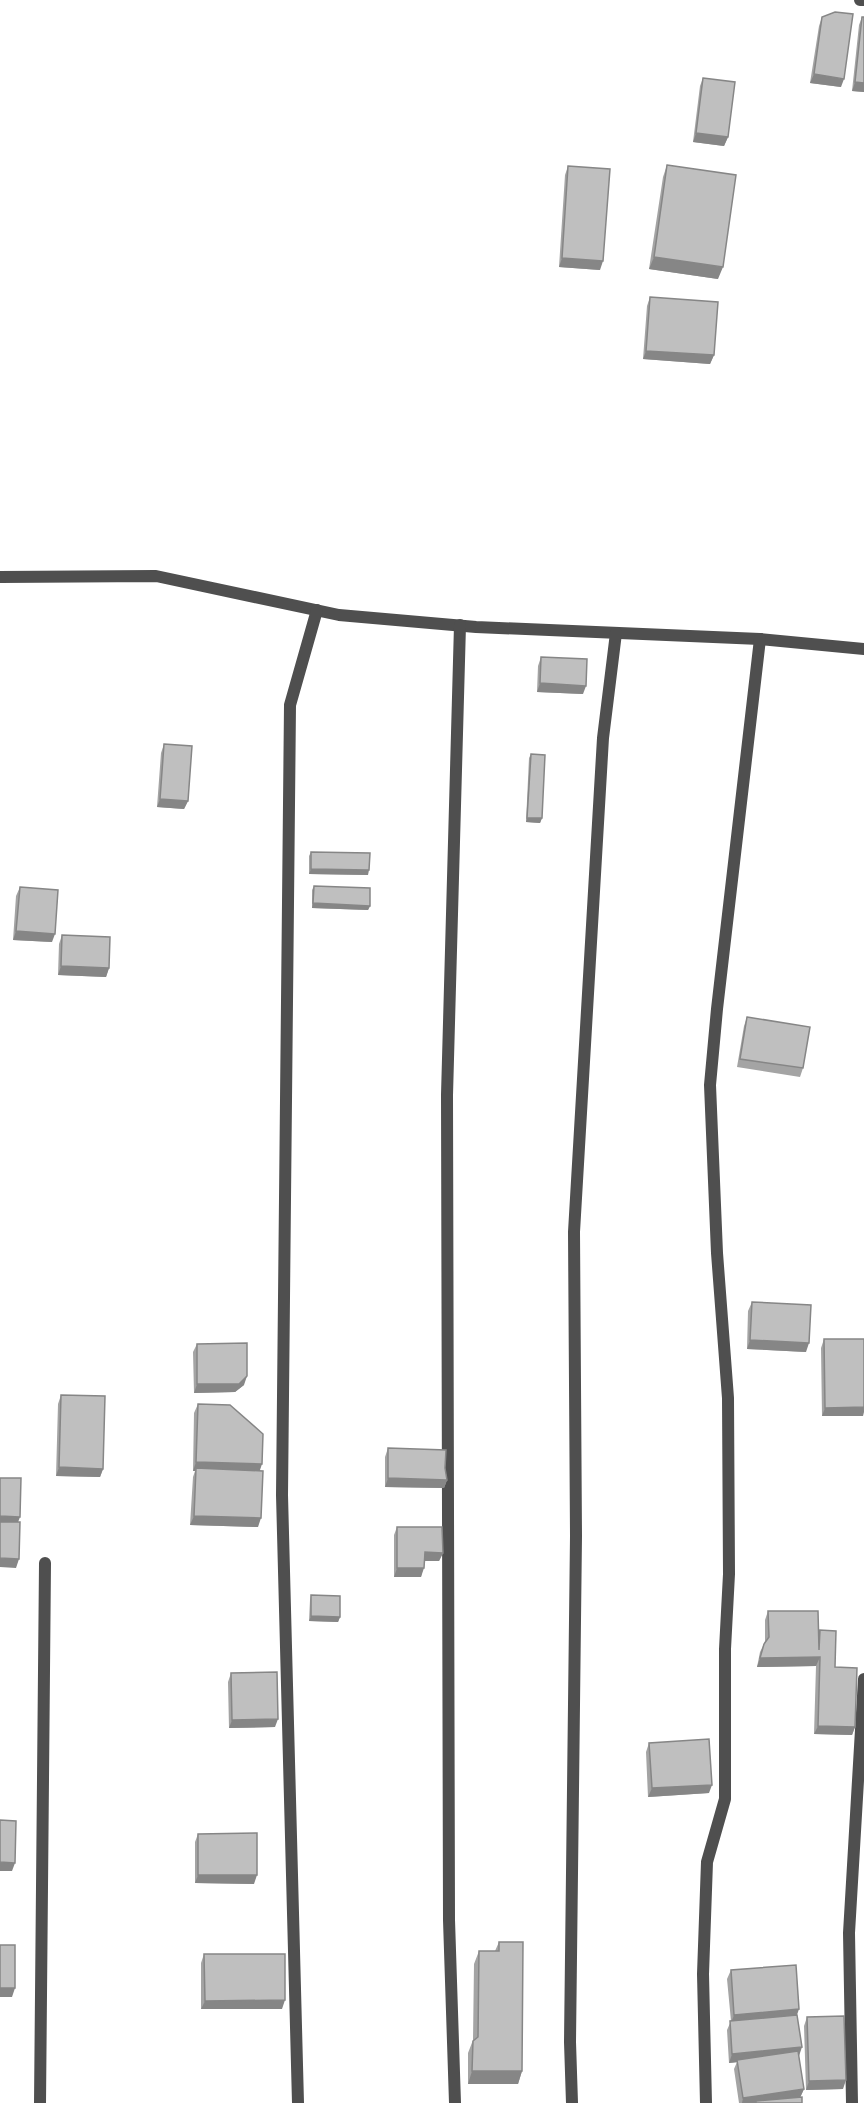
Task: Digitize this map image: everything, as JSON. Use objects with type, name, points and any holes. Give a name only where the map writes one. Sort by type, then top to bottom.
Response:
[{"type":"street","points":[[0,577],[156,576],[339,615],[460,625],[760,639],[864,649]]},
{"type":"street","points":[[298,2103],[282,1495],[291,705],[317,610]]},
{"type":"street","points":[[455,2103],[449,1909],[447,1095],[460,625]]},
{"type":"street","points":[[572,2103],[570,2042],[576,1536],[574,1232],[603,738],[616,633]]},
{"type":"street","points":[[706,2103],[703,1974],[707,1862],[725,1799],[725,1649],[729,1574],[728,1398],[717,1253],[710,1086],[760,639]]},
{"type":"street","points":[[40,2103],[45,1563]]},
{"type":"street","points":[[852,2103],[849,1933],[860,1803],[864,1678]]},
{"type":"building","points":[[835,12],[853,14],[844,79],[814,74],[822,17]]},
{"type":"building","points":[[862,17],[864,17],[864,83],[855,82]]},
{"type":"building","points":[[703,78],[735,82],[728,137],[696,133]]},
{"type":"building","points":[[667,165],[736,175],[723,267],[654,257]]},
{"type":"building","points":[[568,166],[610,169],[603,261],[562,258]]},
{"type":"building","points":[[650,297],[718,302],[714,355],[646,351]]},
{"type":"building","points":[[541,657],[587,659],[586,686],[540,683]]},
{"type":"building","points":[[164,744],[192,746],[188,801],[160,799]]},
{"type":"building","points":[[531,754],[545,755],[542,818],[527,818]]},
{"type":"building","points":[[311,852],[370,853],[369,870],[311,869]]},
{"type":"building","points":[[314,886],[370,888],[370,906],[313,903]]},
{"type":"building","points":[[20,887],[58,890],[55,934],[16,931]]},
{"type":"building","points":[[62,935],[110,937],[109,968],[61,966]]},
{"type":"building","points":[[747,1017],[810,1027],[803,1068],[740,1059]]},
{"type":"building","points":[[752,1302],[811,1305],[809,1343],[750,1340]]},
{"type":"building","points":[[824,1339],[864,1339],[864,1407],[825,1408]]},
{"type":"building","points":[[247,1343],[247,1376],[239,1384],[197,1384],[197,1344]]},
{"type":"building","points":[[61,1395],[105,1396],[103,1469],[59,1467]]},
{"type":"building","points":[[198,1404],[230,1405],[263,1434],[262,1464],[196,1462]]},
{"type":"building","points":[[388,1448],[446,1450],[447,1480],[388,1478]]},
{"type":"building","points":[[196,1468],[263,1471],[261,1518],[194,1516]]},
{"type":"building","points":[[0,1478],[21,1478],[20,1517],[0,1516]]},
{"type":"building","points":[[0,1522],[20,1522],[19,1559],[0,1558]]},
{"type":"building","points":[[397,1527],[442,1527],[443,1553],[425,1552],[424,1568],[397,1568]]},
{"type":"building","points":[[311,1595],[340,1596],[340,1617],[311,1616]]},
{"type":"building","points":[[768,1611],[818,1611],[819,1650],[820,1630],[836,1631],[835,1667],[857,1668],[855,1727],[818,1726],[820,1657],[760,1658],[764,1644],[769,1637]]},
{"type":"building","points":[[277,1672],[278,1719],[232,1720],[231,1673]]},
{"type":"building","points":[[709,1739],[712,1785],[652,1788],[649,1743]]},
{"type":"building","points":[[0,1820],[16,1821],[15,1863],[0,1862]]},
{"type":"building","points":[[257,1833],[257,1875],[198,1875],[198,1834]]},
{"type":"building","points":[[499,1942],[523,1942],[522,2071],[472,2071],[473,2041],[478,2037],[479,1951],[499,1951]]},
{"type":"building","points":[[0,1945],[15,1945],[15,1988],[0,1988]]},
{"type":"building","points":[[204,1954],[285,1954],[285,2000],[205,2001]]},
{"type":"building","points":[[796,1965],[799,2009],[734,2015],[731,1970]]},
{"type":"building","points":[[797,2015],[802,2047],[732,2054],[730,2021]]},
{"type":"building","points":[[844,2016],[846,2080],[809,2081],[807,2017]]},
{"type":"building","points":[[798,2051],[804,2089],[743,2098],[737,2060]]},
{"type":"building","points":[[802,2097],[802,2103],[756,2103],[756,2101]]}]
